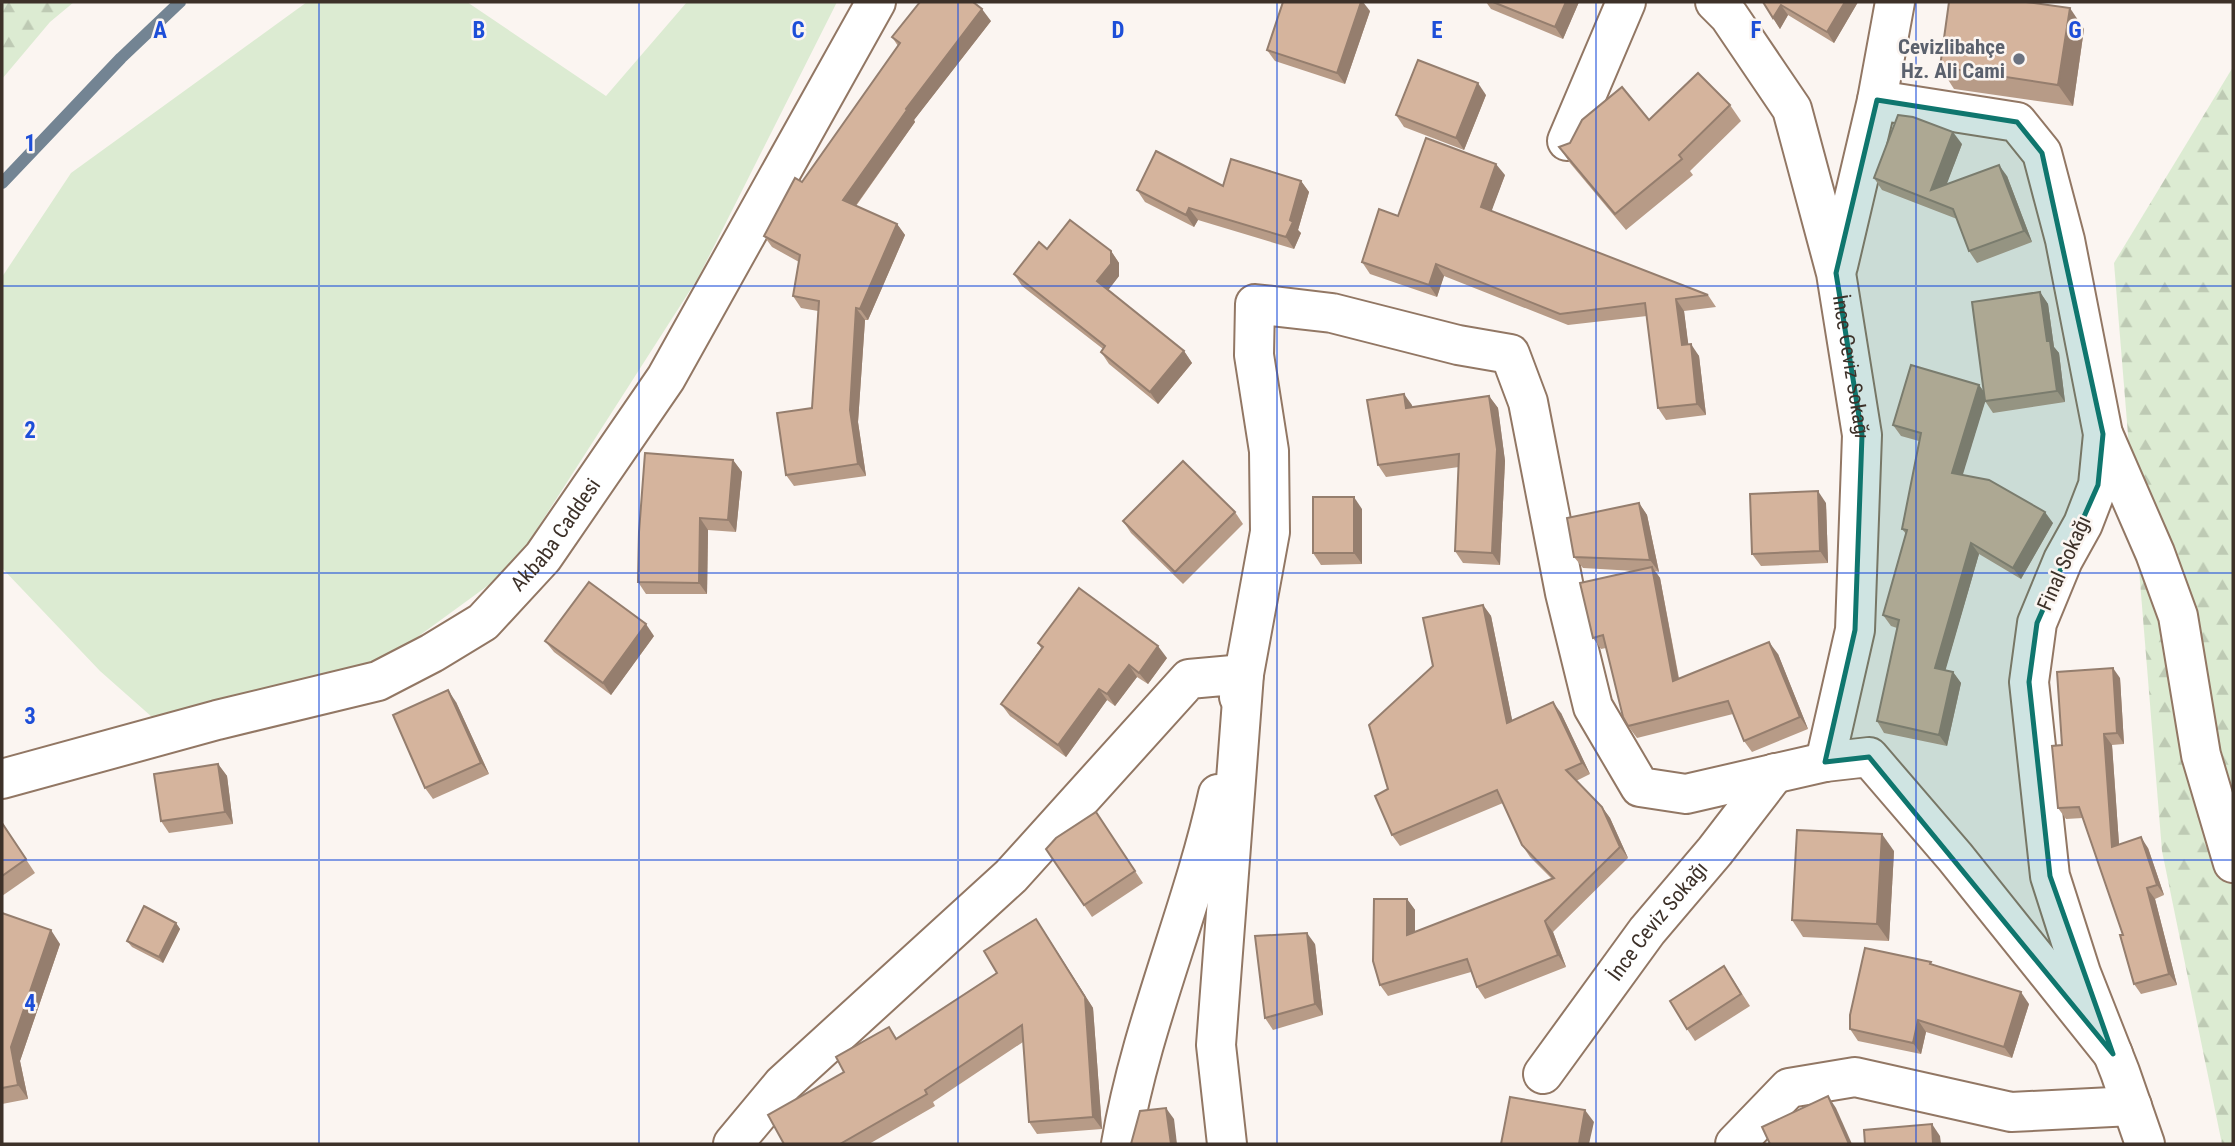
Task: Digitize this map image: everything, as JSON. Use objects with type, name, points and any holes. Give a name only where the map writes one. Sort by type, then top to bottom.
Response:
[{"type":"street","name":"Akbaba Caddesi","points":[[2,779],[204,724],[377,681],[432,653],[483,622],[543,557],[666,378],[876,2]]},
{"type":"street","points":[[1567,141],[1626,2]]},
{"type":"street","name":"İnce Ceviz Sokağı","points":[[1715,2],[1729,16],[1791,110],[1836,273],[1863,435],[1855,630],[1825,762]]},
{"type":"street","points":[[1836,273],[1877,100],[1895,2]]},
{"type":"street","name":"Final Sokağı","points":[[1877,100],[2017,122],[2042,153],[2065,240],[2103,434],[2098,485],[2037,623],[2029,682],[2050,876],[2081,973],[2145,1144]]},
{"type":"street","points":[[1121,1144],[1130,1094],[1188,906],[1213,813],[1244,674],[1270,532],[1269,451],[1254,355],[1255,304],[1332,313],[1458,345],[1510,354],[1528,402],[1565,593],[1593,707],[1640,787],[1686,794],[1825,762],[1869,757],[1955,857],[2113,1054]]},
{"type":"street","points":[[2103,434],[2155,553],[2178,616],[2201,755],[2233,863]]},
{"type":"street","points":[[733,1144],[783,1084],[1012,876],[1189,679],[1244,674]]},
{"type":"street","points":[[1227,1144],[1216,1045],[1244,674]]},
{"type":"street","name":"İnce Ceviz Sokağı","points":[[1543,1074],[1647,930],[1715,851],[1774,773]]},
{"type":"street","points":[[1735,1144],[1789,1088],[1856,1077],[2011,1112],[2132,1106]]},
{"type":"highlighted area","points":[[1877,100],[2017,122],[2042,153],[2103,434],[2098,485],[2037,623],[2029,682],[2050,876],[2113,1054],[1869,757],[1825,762],[1855,630],[1862,435],[1836,273]]},
{"type":"green space","points":[[2,2],[74,2],[50,22],[2,79]]},
{"type":"green space","points":[[307,2],[467,2],[606,96],[687,2],[837,2],[698,278],[512,568],[390,657],[152,717],[100,671],[2,568],[2,277],[71,173]]},
{"type":"green space","points":[[2233,67],[2233,1144],[2222,1144],[2162,851],[2114,263]]},
{"type":"building","points":[[920,2],[973,2],[982,9],[906,109],[843,200],[897,224],[860,309],[856,308],[850,410],[858,464],[786,475],[777,413],[812,408],[819,301],[793,296],[800,255],[764,236],[795,178],[802,182],[900,43],[892,37]]},
{"type":"building","points":[[1283,2],[1361,2],[1337,73],[1267,50]]},
{"type":"building","points":[[1493,2],[1566,2],[1555,27]]},
{"type":"building","points":[[1763,2],[1845,2],[1827,32],[1781,5],[1773,18]]},
{"type":"building","name":"Cevizlibahçe Hz. Ali Cami","points":[[1949,2],[2026,2],[2070,8],[2058,85],[1940,67]]},
{"type":"building","points":[[1418,60],[1478,83],[1456,138],[1396,115]]},
{"type":"building","points":[[1698,73],[1730,105],[1679,155],[1682,159],[1615,214],[1559,147],[1570,143],[1582,120],[1622,87],[1649,120]]},
{"type":"building","points":[[1898,115],[1913,117],[1953,132],[1931,190],[1999,165],[2024,231],[1969,251],[1953,209],[1874,178]]},
{"type":"building","points":[[1426,138],[1496,164],[1481,207],[1708,295],[1676,299],[1682,345],[1691,344],[1697,404],[1658,408],[1645,303],[1560,314],[1436,264],[1429,285],[1362,262],[1379,209],[1398,216]]},
{"type":"building","points":[[1156,151],[1223,186],[1231,159],[1301,181],[1290,220],[1293,222],[1286,237],[1189,208],[1186,215],[1137,190]]},
{"type":"building","points":[[1070,220],[1111,251],[1111,264],[1097,281],[1184,351],[1150,392],[1101,352],[1105,346],[1014,274],[1039,242],[1047,249]]},
{"type":"building","points":[[2040,292],[2057,391],[1985,401],[1972,302]]},
{"type":"building","points":[[1911,365],[1979,385],[1952,473],[1989,480],[2045,512],[2013,568],[1971,543],[1935,668],[1953,672],[1939,735],[1877,721],[1899,620],[1883,615],[1907,530],[1902,529],[1921,433],[1893,425]]},
{"type":"building","points":[[1404,394],[1406,408],[1489,396],[1497,449],[1492,553],[1455,551],[1459,454],[1378,465],[1367,400]]},
{"type":"building","points":[[645,453],[733,460],[728,520],[700,518],[699,583],[638,582]]},
{"type":"building","points":[[1183,461],[1235,512],[1175,572],[1123,521]]},
{"type":"building","points":[[1818,491],[1820,551],[1752,554],[1750,494]]},
{"type":"building","points":[[1313,497],[1354,497],[1354,553],[1313,553]]},
{"type":"building","points":[[1639,503],[1650,560],[1574,557],[1567,518]]},
{"type":"building","points":[[1652,567],[1673,681],[1769,642],[1800,717],[1744,741],[1728,701],[1628,726],[1623,717],[1603,635],[1593,638],[1580,583]]},
{"type":"building","points":[[589,582],[646,624],[603,683],[545,641]]},
{"type":"building","points":[[1079,588],[1158,646],[1139,673],[1129,665],[1107,694],[1099,689],[1058,745],[1001,704],[1043,647],[1038,643]]},
{"type":"building","points":[[1483,605],[1507,723],[1553,702],[1582,763],[1566,770],[1602,807],[1620,847],[1545,921],[1558,955],[1477,987],[1467,959],[1380,985],[1373,961],[1374,899],[1407,899],[1407,935],[1554,878],[1522,845],[1497,790],[1392,835],[1375,796],[1388,789],[1369,725],[1433,666],[1423,618]]},
{"type":"building","points":[[2113,668],[2117,733],[2104,734],[2112,847],[2141,837],[2157,885],[2147,888],[2169,974],[2134,984],[2120,935],[2123,935],[2079,807],[2058,808],[2052,746],[2062,745],[2057,672]]},
{"type":"building","points":[[448,690],[481,763],[425,788],[393,715]]},
{"type":"building","points":[[218,764],[225,812],[161,821],[154,774]]},
{"type":"building","points":[[1096,812],[1135,871],[1084,905],[1046,849],[1056,838]]},
{"type":"building","points":[[2,823],[26,859],[2,876]]},
{"type":"building","points":[[1797,830],[1882,834],[1877,924],[1792,920]]},
{"type":"building","points":[[144,906],[176,923],[159,957],[127,941]]},
{"type":"building","points":[[2,913],[51,930],[11,1047],[18,1085],[2,1088]]},
{"type":"building","points":[[1036,919],[1085,997],[1093,1117],[1029,1122],[1022,1025],[925,1090],[927,1094],[840,1144],[784,1144],[768,1115],[844,1072],[836,1057],[889,1027],[896,1039],[997,973],[984,951]]},
{"type":"building","points":[[1307,933],[1315,1004],[1265,1018],[1255,936]]},
{"type":"building","points":[[1865,948],[1931,962],[1930,964],[2021,992],[2004,1047],[1918,1020],[1913,1043],[1850,1029],[1850,1015]]},
{"type":"building","points":[[1724,966],[1741,994],[1687,1029],[1670,1001]]},
{"type":"building","points":[[1828,1096],[1849,1144],[1770,1144],[1762,1127]]},
{"type":"building","points":[[1510,1097],[1585,1110],[1579,1144],[1501,1144]]},
{"type":"building","points":[[1166,1108],[1171,1144],[1131,1144],[1140,1111]]},
{"type":"building","points":[[1932,1124],[1933,1144],[1865,1144],[1864,1130]]},
{"type":"waterway","points":[[2,183],[121,58],[180,2]]},
{"type":"place","name":"Cevizlibahçe Hz. Ali Cami","points":[[2019,59]]}]
